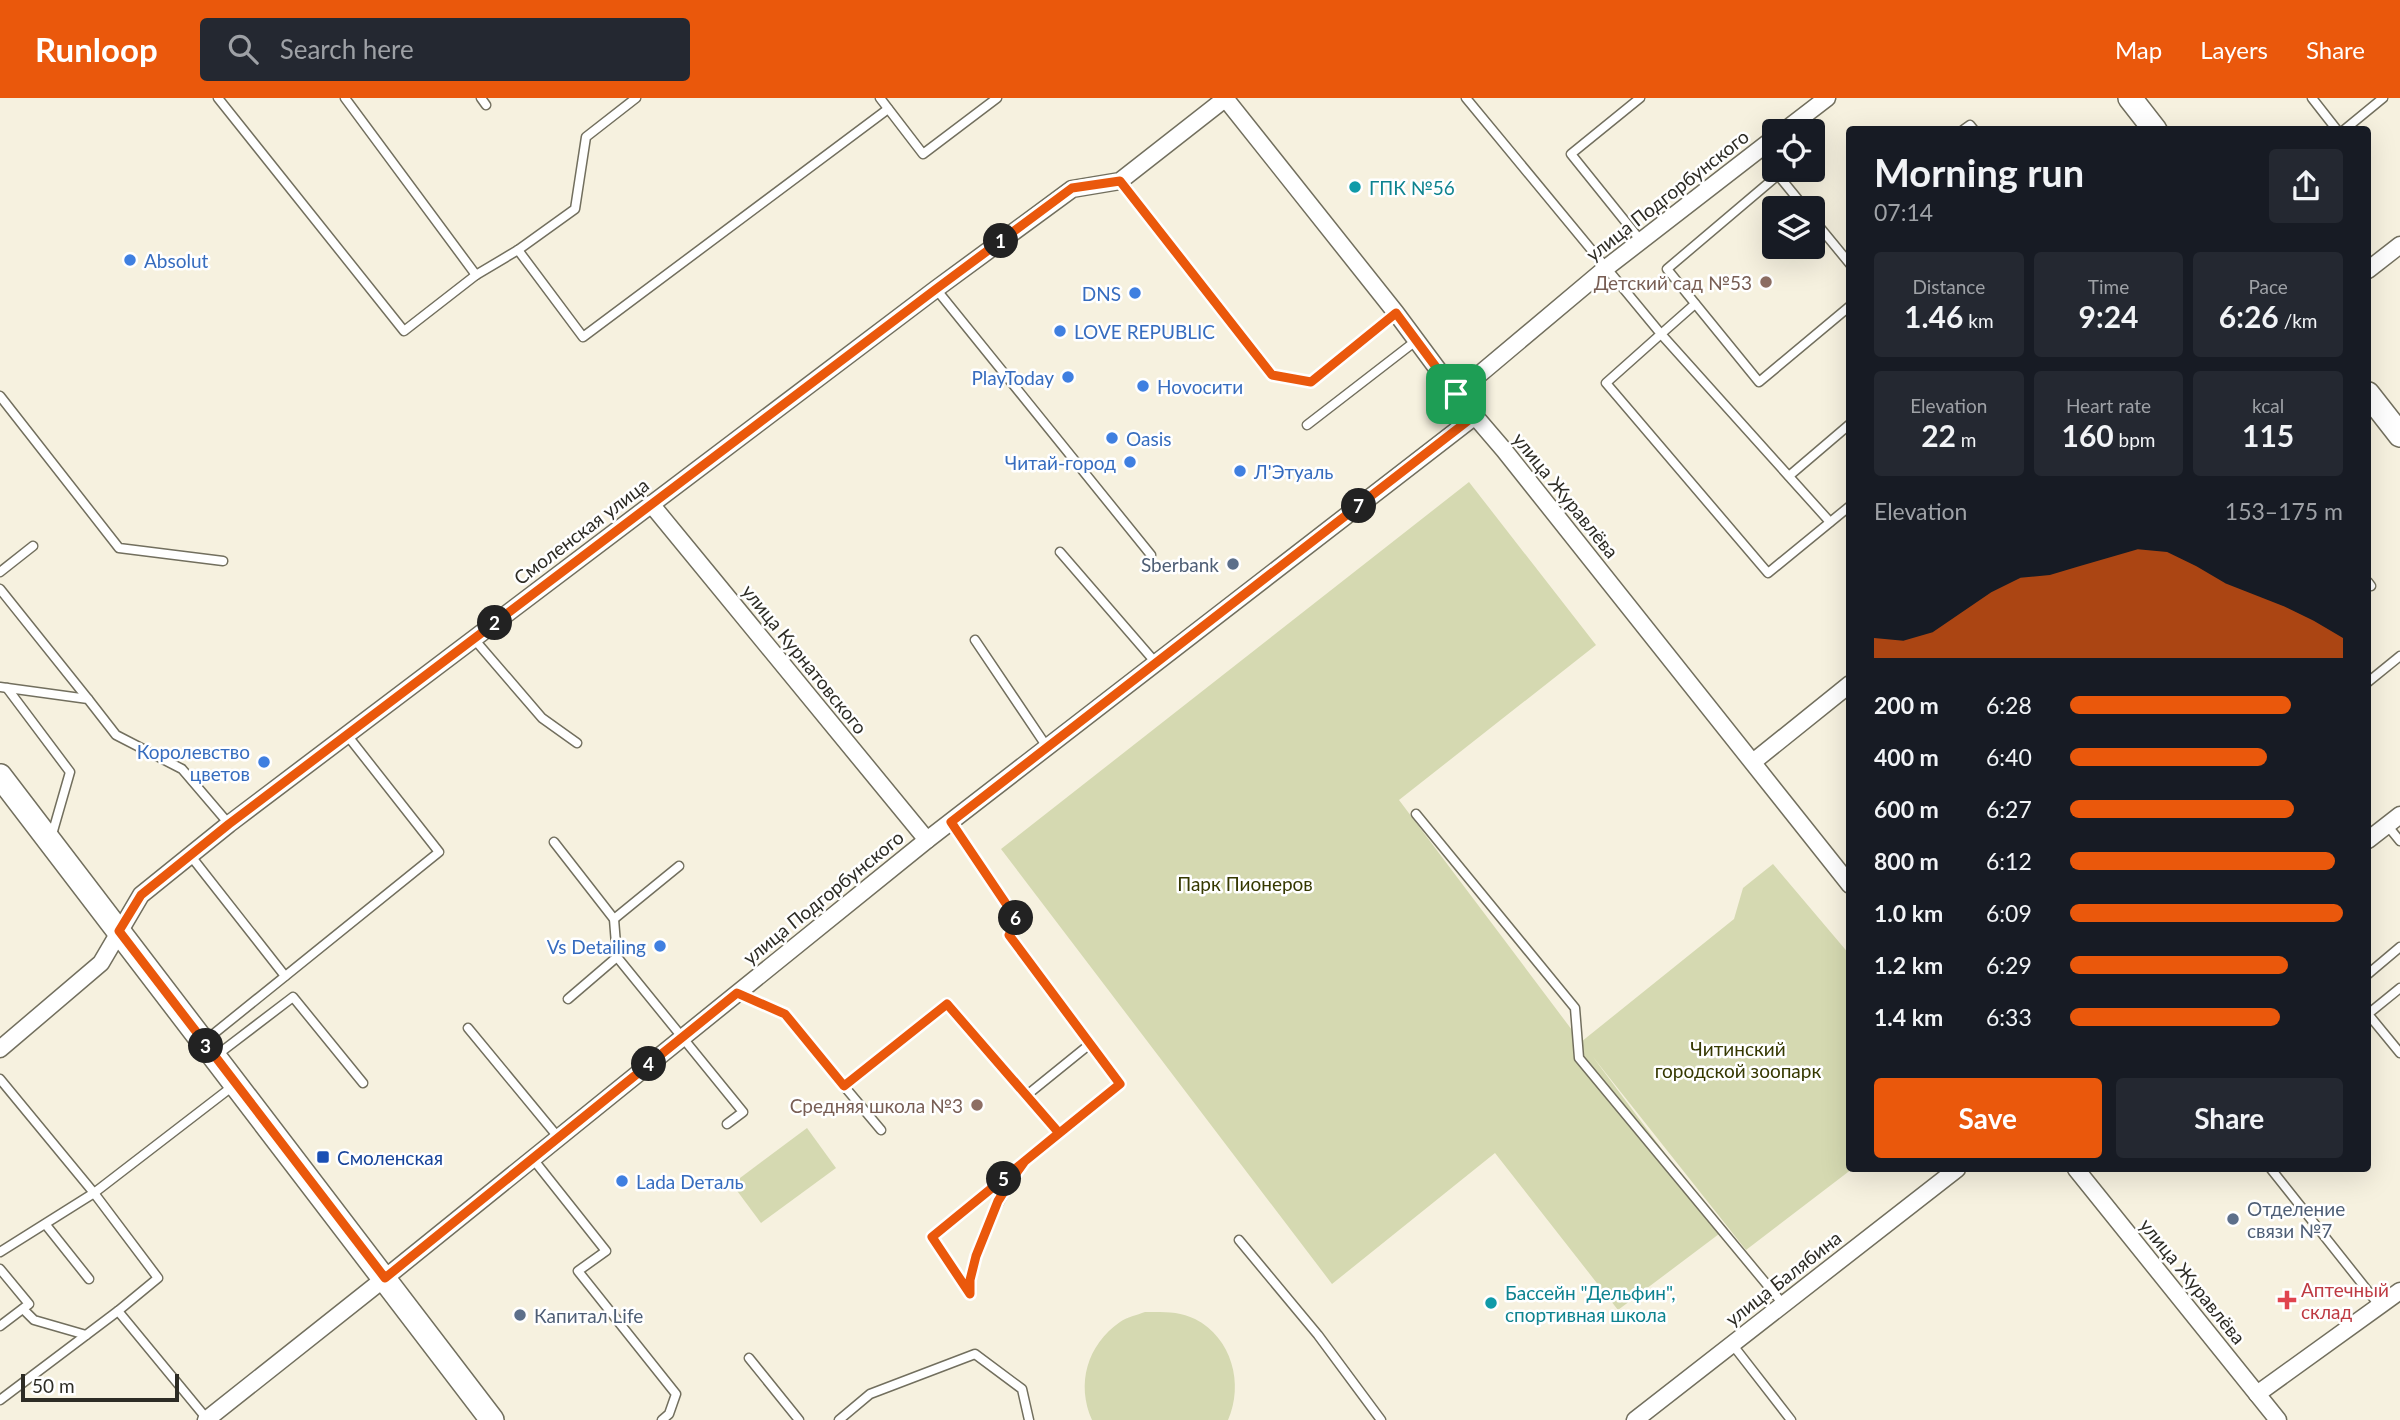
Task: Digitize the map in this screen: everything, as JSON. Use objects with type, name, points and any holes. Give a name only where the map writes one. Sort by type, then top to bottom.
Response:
[{"type":"main road","points":[[2130,98],[2152,126]]},
{"type":"main road","points":[[2371,398],[2400,435]]},
{"type":"main road","points":[[0,776],[492,1420]]},
{"type":"street","name":"Смоленская улица","points":[[0,1049],[101,963],[141,895],[229,824],[1072,188],[1120,181],[1226,98]]},
{"type":"street","name":"улица Журавлёва","points":[[1226,98],[1417,340],[1456,394],[1504,450],[1846,879]]},
{"type":"street","points":[[1800,119],[1827,98]]},
{"type":"street","name":"улица Подгорбунского","points":[[1456,394],[1606,268],[1762,147]]},
{"type":"street","points":[[2371,268],[2400,245]]},
{"type":"street","name":"улица Подгорбунского","points":[[207,1420],[927,840],[1474,416]]},
{"type":"street","name":"улица Курнатовского","points":[[651,504],[927,840]]},
{"type":"street","points":[[1753,762],[1846,686]]},
{"type":"street","points":[[2371,838],[2400,815]]},
{"type":"street","name":"улица Балябина","points":[[1635,1420],[1953,1172]]},
{"type":"street","name":"улица Журавлёва","points":[[2078,1172],[2277,1420]]},
{"type":"street","points":[[2257,1394],[2400,1291]]},
{"type":"lane","points":[[218,98],[404,331],[476,275],[518,250],[575,209],[586,137],[636,98]]},
{"type":"lane","points":[[345,98],[476,275]]},
{"type":"lane","points":[[880,98],[923,155],[997,98]]},
{"type":"lane","points":[[1466,98],[1661,334],[1830,523]]},
{"type":"lane","points":[[1640,98],[1571,154],[1641,241]]},
{"type":"lane","points":[[2312,98],[2333,126]]},
{"type":"lane","points":[[2349,126],[2384,98]]},
{"type":"lane","points":[[518,250],[583,337],[888,109]]},
{"type":"lane","points":[[1795,196],[1778,175],[1667,269],[1759,382],[1846,309]]},
{"type":"lane","points":[[1120,181],[1272,375],[1311,382],[1396,313]]},
{"type":"lane","points":[[1825,234],[1846,259]]},
{"type":"lane","points":[[936,289],[1151,555]]},
{"type":"lane","points":[[1695,304],[1606,383],[1768,573],[1846,509]]},
{"type":"lane","points":[[1307,425],[1417,340]]},
{"type":"lane","points":[[0,396],[119,548],[223,561]]},
{"type":"lane","points":[[1789,476],[1846,427]]},
{"type":"lane","points":[[0,572],[33,546]]},
{"type":"lane","points":[[1060,552],[1156,663]]},
{"type":"lane","points":[[0,589],[116,735],[182,769],[229,824]]},
{"type":"lane","points":[[474,639],[542,718],[577,743]]},
{"type":"lane","points":[[975,640],[1047,747]]},
{"type":"lane","points":[[2371,680],[2400,656]]},
{"type":"lane","points":[[4,687],[88,699]]},
{"type":"lane","points":[[4,687],[70,772],[50,841]]},
{"type":"lane","points":[[209,1049],[285,976],[439,852],[347,735]]},
{"type":"lane","points":[[1416,814],[1575,1008],[1580,1058],[1783,1304]]},
{"type":"lane","points":[[951,822],[1017,920],[1009,935],[1120,1084],[1059,1133],[932,1237],[970,1294],[970,1280],[976,1256],[998,1201],[1025,1161]]},
{"type":"lane","points":[[2387,825],[2400,841]]},
{"type":"lane","points":[[554,842],[614,919],[617,957],[743,1112],[727,1124]]},
{"type":"lane","points":[[190,856],[285,976]]},
{"type":"lane","points":[[614,919],[679,866]]},
{"type":"lane","points":[[2371,971],[2400,947]]},
{"type":"lane","points":[[568,999],[617,957]]},
{"type":"lane","points":[[2371,1012],[2400,988]]},
{"type":"lane","points":[[737,993],[785,1014],[881,1130]]},
{"type":"lane","points":[[209,1049],[293,996],[363,1083]]},
{"type":"lane","points":[[844,1086],[947,1004],[1059,1133]]},
{"type":"lane","points":[[2371,1018],[2400,1053]]},
{"type":"lane","points":[[468,1028],[558,1137]]},
{"type":"lane","points":[[1027,1095],[1090,1044]]},
{"type":"lane","points":[[0,1079],[94,1193],[158,1278],[0,1400]]},
{"type":"lane","points":[[0,1252],[94,1193],[235,1084]]},
{"type":"lane","points":[[532,1158],[606,1251],[578,1271],[676,1394],[669,1414],[662,1420]]},
{"type":"lane","points":[[2273,1172],[2379,1305]]},
{"type":"lane","points":[[46,1225],[89,1279]]},
{"type":"lane","points":[[1239,1240],[1318,1335],[1381,1420]]},
{"type":"lane","points":[[0,1269],[29,1304],[0,1326]]},
{"type":"lane","points":[[23,1309],[33,1320],[86,1335]]},
{"type":"lane","points":[[118,1311],[207,1420]]},
{"type":"lane","points":[[1732,1344],[1791,1420]]},
{"type":"lane","points":[[839,1420],[870,1394],[975,1354],[1022,1389],[1029,1420]]},
{"type":"lane","points":[[749,1358],[799,1420]]},
{"type":"green space","name":"Парк Пионеров","points":[[1469,482],[1596,645],[1399,800],[1581,1042],[1734,919],[1743,888],[1773,864],[1846,950],[1848,1172],[1746,1250],[1593,1057],[1723,1231],[1618,1310],[1495,1153],[1332,1284],[1001,849]]},
{"type":"green space","points":[[807,1128],[836,1168],[761,1223],[732,1184]]},
{"type":"green space","points":[[1145,1312],[1170,1312],[1189,1316],[1208,1327],[1218,1338],[1226,1350],[1234,1377],[1235,1392],[1228,1420],[1092,1420],[1087,1406],[1085,1379],[1092,1354],[1099,1342],[1120,1322]]},
{"type":"place","name":"ГПК №56","points":[[1355,187]]},
{"type":"place","name":"Absolut","points":[[130,260]]},
{"type":"place","name":"Детский сад №53","points":[[1766,282]]},
{"type":"place","name":"DNS","points":[[1135,293]]},
{"type":"place","name":"LOVE REPUBLIC","points":[[1060,331]]},
{"type":"place","name":"PlayToday","points":[[1068,377]]},
{"type":"place","name":"Ноvосити","points":[[1143,386]]},
{"type":"place","name":"Oasis","points":[[1112,438]]},
{"type":"place","name":"Читай-город","points":[[1130,462]]},
{"type":"place","name":"Л'Этуаль","points":[[1240,471]]},
{"type":"place","name":"Sberbank","points":[[1233,564]]},
{"type":"place","name":"Королевство цветов","points":[[264,762]]},
{"type":"place","name":"Vs Detailing","points":[[660,946]]},
{"type":"place","name":"Средняя школа №3","points":[[977,1105]]},
{"type":"place","name":"Смоленская","points":[[323,1157]]},
{"type":"place","name":"Lada Dеталь","points":[[622,1181]]},
{"type":"place","name":"Отделение связи №7","points":[[2233,1219]]},
{"type":"place","name":"Аптечный склад","points":[[2287,1300]]},
{"type":"place","name":"Бассейн \"Дельфин\", спортивная школа","points":[[1491,1303]]},
{"type":"place","name":"Капитал Life","points":[[520,1315]]},
{"type":"route","points":[[1120,181],[1272,375],[1311,382],[1396,313],[1456,394],[1474,416],[951,822],[1017,920],[1009,935],[1120,1084],[1025,1161],[1010,1182],[998,1201],[976,1256],[970,1280],[970,1294],[932,1237],[1059,1133],[947,1004],[844,1086],[785,1014],[737,993],[385,1278],[119,931],[141,895],[229,824],[1072,188],[1120,181]]},
{"type":"park label","name":"Читинский городской зоопарк","points":[[1738,1059]]}]
